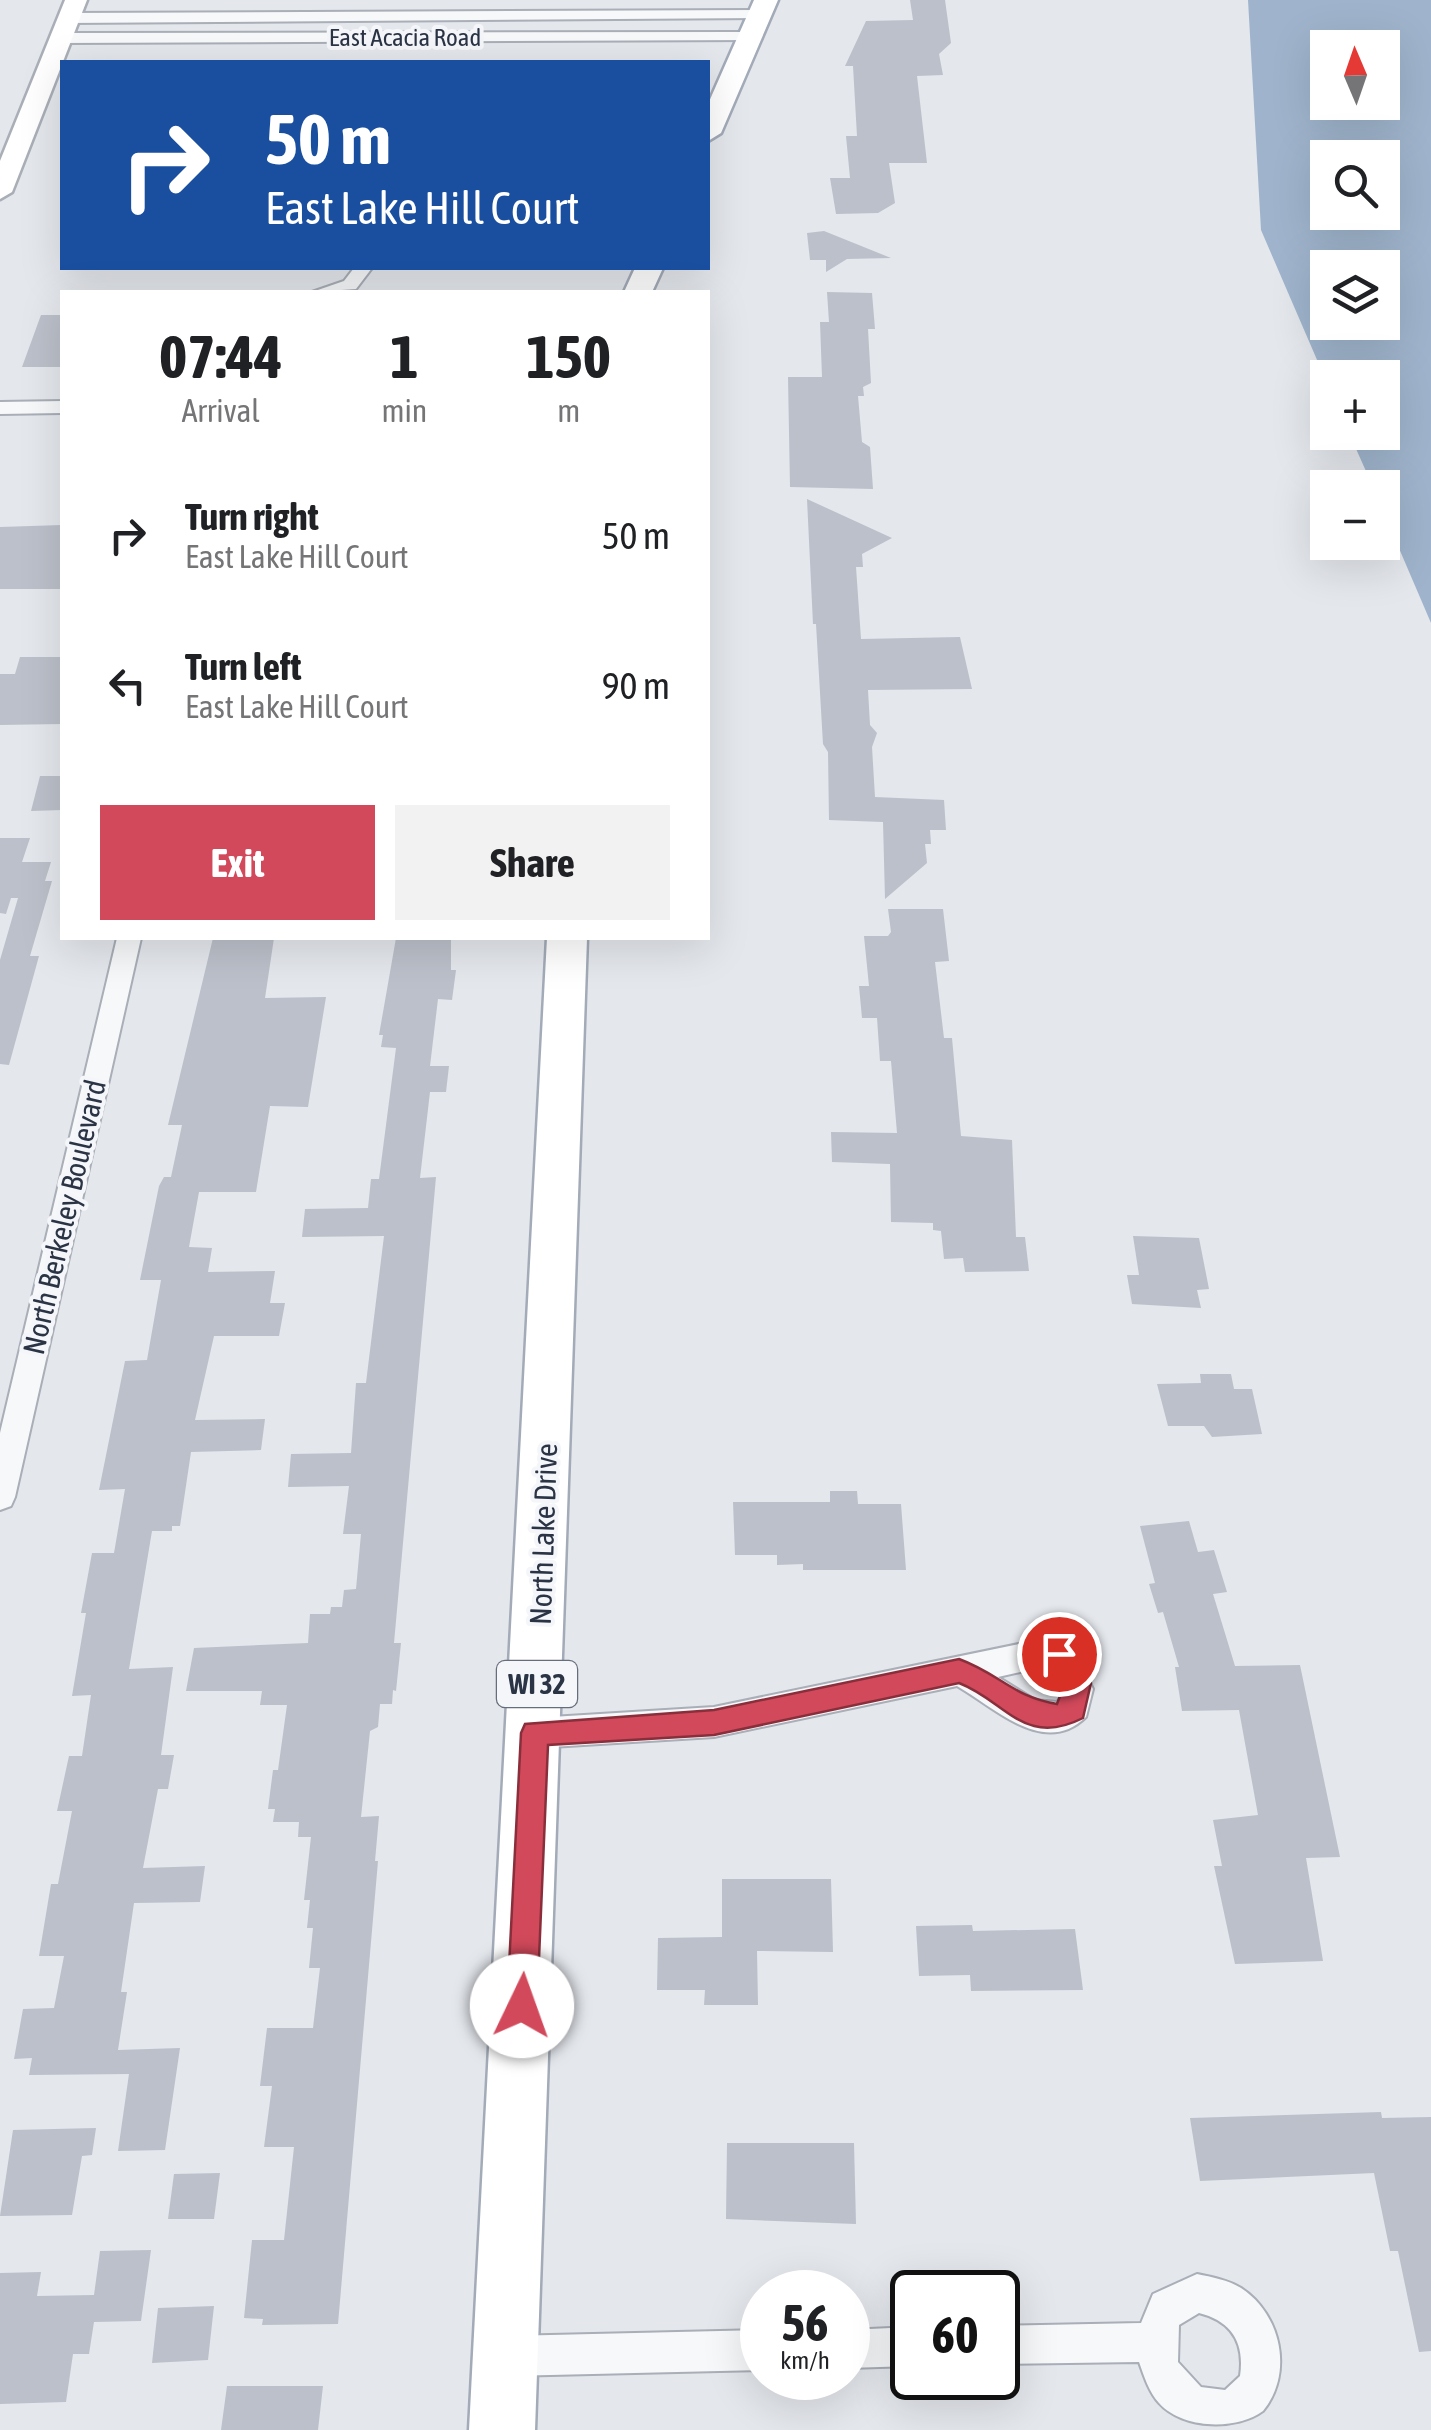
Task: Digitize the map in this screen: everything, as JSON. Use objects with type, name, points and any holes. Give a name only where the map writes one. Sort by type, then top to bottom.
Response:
[{"type":"main road","points":[[710,128],[758,17]]},
{"type":"main road","name":"North Lake Drive","points":[[502,2430],[567,940]]},
{"type":"street","points":[[630,37],[632,16]]},
{"type":"street","name":"East Acacia Road","points":[[68,18],[758,17]]},
{"type":"street","name":"East Acacia Road","points":[[68,18],[94,38],[630,37],[758,17]]},
{"type":"street","points":[[0,192],[68,18]]},
{"type":"street","points":[[94,38],[103,18]]},
{"type":"street","points":[[329,290],[350,285],[366,270]]},
{"type":"street","points":[[312,290],[310,282],[316,272]]},
{"type":"street","points":[[0,408],[60,407]]},
{"type":"street","name":"North Berkeley Boulevard","points":[[0,1497],[129,940]]},
{"type":"street","points":[[535,1733],[714,1722],[959,1671]]},
{"type":"street","points":[[1020,2345],[1155,2342]]},
{"type":"street","points":[[505,2356],[740,2351]]},
{"type":"water","points":[[1248,0],[1431,0],[1431,623],[1400,551],[1400,470],[1365,470],[1357,450],[1400,450],[1400,360],[1317,360],[1261,230]]},
{"type":"building","points":[[910,0],[945,0],[951,43],[939,54],[943,75],[917,76],[927,163],[889,163],[895,203],[878,213],[836,214],[830,178],[850,178],[846,136],[857,136],[853,66],[845,66],[866,21],[913,20]]},
{"type":"building","points":[[824,231],[891,258],[847,259],[826,272],[826,260],[810,260],[807,233]]},
{"type":"building","points":[[827,292],[872,293],[875,329],[868,329],[871,383],[863,387],[864,396],[858,396],[862,442],[870,447],[873,489],[790,487],[788,377],[822,377],[820,322],[829,322]]},
{"type":"building","points":[[41,315],[60,315],[60,367],[22,367]]},
{"type":"building","points":[[807,499],[892,538],[862,554],[863,567],[856,567],[861,639],[960,637],[972,689],[868,690],[870,725],[877,733],[872,747],[875,797],[944,800],[946,830],[930,830],[931,844],[925,844],[927,863],[885,899],[883,822],[829,820],[828,752],[823,744],[813,624]]},
{"type":"building","points":[[60,525],[60,589],[0,589],[0,527]]},
{"type":"building","points":[[20,657],[60,657],[60,724],[0,725],[0,674],[15,674]]},
{"type":"building","points":[[40,776],[60,776],[60,810],[31,811]]},
{"type":"building","points":[[0,838],[30,838],[22,862],[51,862],[45,881],[52,881],[30,956],[39,956],[9,1065],[0,1064],[0,960],[18,898],[11,898],[6,914],[0,913]]},
{"type":"building","points":[[888,909],[943,909],[949,961],[935,962],[944,1038],[952,1038],[961,1136],[1012,1140],[1016,1237],[1025,1237],[1029,1271],[965,1272],[963,1258],[944,1259],[941,1231],[933,1230],[933,1223],[891,1222],[890,1164],[832,1162],[831,1132],[897,1133],[891,1061],[880,1061],[877,1018],[862,1018],[859,986],[869,986],[864,936],[888,936]]},
{"type":"building","points":[[213,940],[274,940],[265,998],[326,997],[308,1107],[270,1106],[256,1192],[199,1192],[189,1247],[212,1248],[208,1272],[275,1271],[270,1303],[285,1303],[279,1336],[214,1336],[195,1420],[265,1419],[261,1450],[191,1452],[180,1526],[172,1526],[172,1531],[152,1531],[129,1669],[173,1667],[161,1755],[174,1755],[168,1789],[158,1789],[143,1868],[205,1866],[200,1902],[134,1903],[121,1992],[127,1992],[118,2050],[180,2048],[165,2150],[118,2151],[129,2074],[29,2075],[32,2058],[14,2059],[23,2009],[54,2008],[64,1956],[39,1956],[51,1884],[58,1884],[72,1811],[57,1811],[69,1756],[82,1756],[91,1695],[72,1696],[86,1613],[81,1613],[92,1553],[114,1553],[125,1489],[99,1490],[125,1361],[147,1360],[161,1280],[140,1280],[159,1186],[164,1177],[171,1177],[182,1125],[168,1125]]},
{"type":"building","points":[[396,940],[451,940],[451,970],[456,970],[452,1000],[438,999],[430,1066],[449,1066],[446,1092],[430,1092],[420,1178],[436,1177],[394,1643],[401,1643],[392,1704],[380,1704],[378,1727],[370,1731],[361,1817],[379,1816],[378,1861],[338,2324],[262,2325],[263,2319],[244,2318],[252,2240],[284,2240],[294,2147],[264,2147],[272,2086],[260,2086],[267,2028],[313,2028],[320,1968],[309,1968],[313,1928],[307,1928],[310,1900],[304,1900],[311,1837],[298,1837],[299,1822],[273,1822],[275,1809],[268,1809],[287,1705],[260,1705],[262,1691],[186,1691],[194,1648],[308,1643],[310,1614],[330,1614],[331,1607],[342,1607],[344,1590],[356,1589],[361,1534],[343,1534],[349,1486],[288,1487],[291,1454],[351,1453],[356,1383],[366,1383],[384,1236],[302,1237],[305,1209],[368,1208],[371,1179],[379,1179],[396,1048],[381,1047],[383,1035],[379,1035]]},
{"type":"building","points":[[1133,1236],[1199,1238],[1209,1289],[1197,1290],[1201,1308],[1132,1304],[1127,1275],[1139,1275]]},
{"type":"building","points":[[1200,1374],[1231,1374],[1234,1389],[1252,1389],[1262,1434],[1212,1437],[1204,1426],[1168,1426],[1157,1384],[1201,1383]]},
{"type":"building","points":[[830,1491],[857,1491],[858,1504],[901,1504],[906,1570],[803,1570],[803,1564],[777,1565],[777,1555],[735,1555],[733,1502],[830,1502]]},
{"type":"building","points":[[1189,1521],[1198,1552],[1214,1550],[1227,1592],[1213,1594],[1235,1666],[1300,1665],[1340,1857],[1306,1858],[1323,1961],[1235,1964],[1214,1866],[1222,1866],[1213,1820],[1258,1815],[1239,1710],[1182,1711],[1175,1667],[1179,1667],[1163,1612],[1158,1613],[1149,1584],[1155,1583],[1140,1526]]},
{"type":"building","points":[[722,1879],[831,1879],[833,1952],[757,1951],[758,2005],[704,2005],[705,1990],[657,1990],[658,1938],[722,1937]]},
{"type":"building","points":[[972,1925],[973,1931],[1075,1929],[1083,1990],[971,1991],[970,1975],[919,1976],[916,1926]]},
{"type":"building","points":[[1381,2112],[1382,2118],[1431,2117],[1431,2351],[1419,2352],[1398,2251],[1390,2251],[1374,2173],[1200,2181],[1190,2118]]},
{"type":"building","points":[[96,2128],[92,2155],[82,2156],[72,2215],[0,2216],[13,2130]]},
{"type":"building","points":[[727,2143],[854,2143],[856,2224],[726,2219]]},
{"type":"building","points":[[220,2173],[214,2219],[168,2219],[174,2174]]},
{"type":"building","points":[[151,2250],[141,2321],[94,2322],[89,2354],[73,2354],[66,2402],[0,2404],[0,2273],[41,2272],[37,2296],[94,2295],[100,2251]]},
{"type":"building","points":[[214,2306],[208,2360],[152,2363],[158,2308]]},
{"type":"building","points":[[227,2386],[323,2386],[318,2430],[221,2430]]},
{"type":"route","points":[[522,2006],[535,1733],[714,1722],[959,1671],[975,1677],[1022,1711],[1059,1716],[1073,1710],[1078,1698],[1078,1683],[1059,1654]]}]
